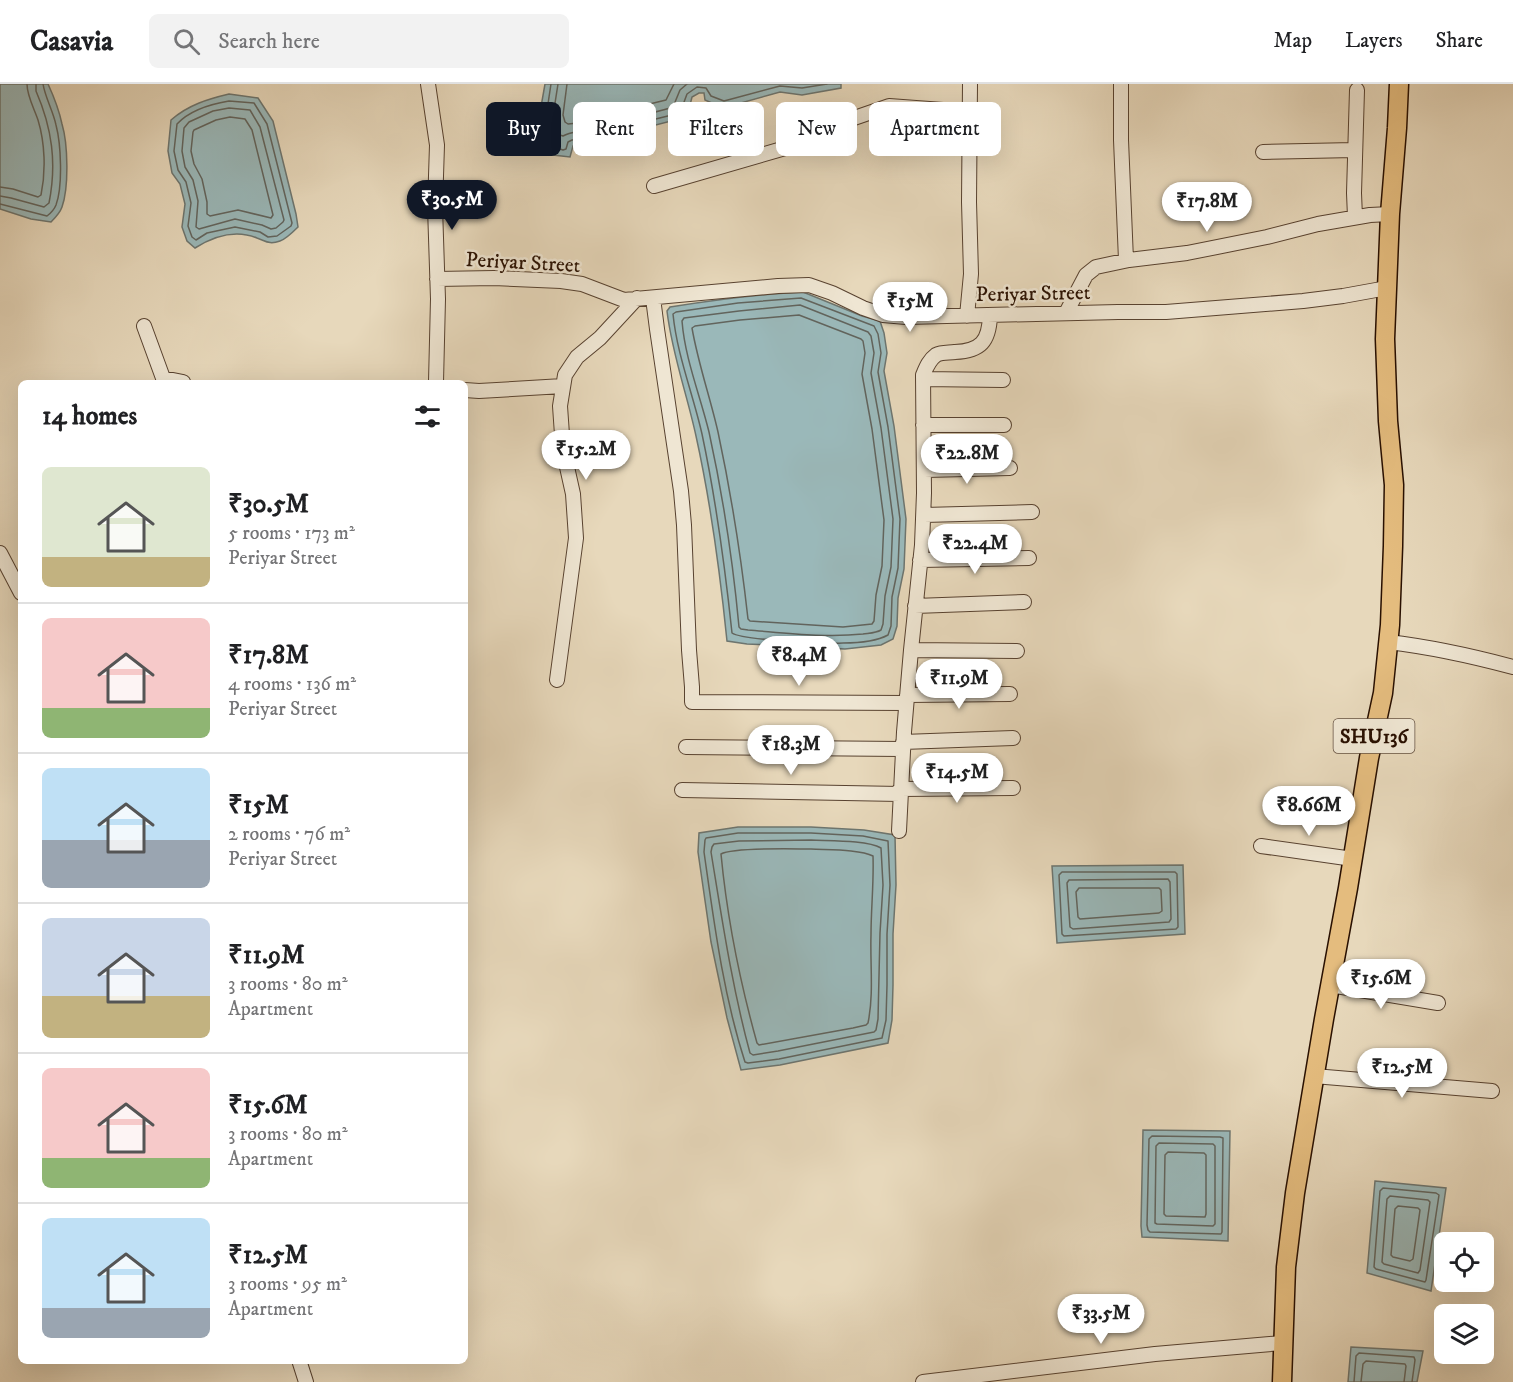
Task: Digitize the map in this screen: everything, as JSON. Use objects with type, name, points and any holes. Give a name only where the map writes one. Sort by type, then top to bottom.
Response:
[{"type":"main road","name":"SHU136","points":[[1282,1382],[1286,1267],[1295,1193],[1383,693],[1388,642],[1394,485],[1388,421],[1385,339],[1389,214],[1399,84]]},
{"type":"street","points":[[428,84],[437,145],[435,207],[438,338],[436,380]]},
{"type":"street","points":[[970,84],[970,102]]},
{"type":"street","points":[[1121,84],[1126,261]]},
{"type":"street","points":[[1355,218],[1354,150],[1357,90]]},
{"type":"street","points":[[654,186],[806,142],[834,125],[869,113]]},
{"type":"street","points":[[1263,152],[1354,150]]},
{"type":"street","points":[[967,316],[971,274],[970,156]]},
{"type":"street","points":[[1066,313],[1086,275],[1096,267],[1187,253],[1370,215],[1389,214]]},
{"type":"street","name":"Periyar Street","points":[[437,279],[494,278],[561,281],[582,284],[624,300],[809,285],[832,293],[862,308],[884,315],[906,317],[1206,310],[1342,297],[1387,288]]},
{"type":"street","points":[[557,680],[576,538],[573,494],[564,449],[560,406],[565,375],[577,357],[600,338],[637,298]]},
{"type":"street","points":[[653,298],[681,491],[692,702],[907,699],[1010,694]]},
{"type":"street","points":[[899,831],[903,746],[924,515],[923,379],[927,365],[935,356],[969,350],[983,343],[988,334],[990,316]]},
{"type":"street","points":[[144,326],[163,378],[173,380]]},
{"type":"street","points":[[923,379],[1003,380]]},
{"type":"street","points":[[468,390],[563,386]]},
{"type":"street","points":[[923,425],[1004,425]]},
{"type":"street","points":[[924,470],[1010,468]]},
{"type":"street","points":[[924,515],[1032,512]]},
{"type":"street","points":[[0,553],[18,587]]},
{"type":"street","points":[[920,560],[1029,558]]},
{"type":"street","points":[[915,606],[1024,602]]},
{"type":"street","points":[[1388,642],[1461,653],[1513,667]]},
{"type":"street","points":[[911,650],[1017,651]]},
{"type":"street","points":[[686,747],[903,746],[1012,738]]},
{"type":"street","points":[[682,790],[900,792],[1013,788]]},
{"type":"street","points":[[1261,846],[1353,859]]},
{"type":"street","points":[[1330,985],[1438,1003]]},
{"type":"street","points":[[1314,1076],[1492,1091]]},
{"type":"street","points":[[923,1382],[1155,1354],[1282,1343]]},
{"type":"street","points":[[300,1364],[306,1382]]},
{"type":"water","points":[[0,84],[48,84],[56,104],[66,143],[67,177],[62,207],[51,222],[31,219],[0,209]]},
{"type":"water","points":[[545,84],[841,84],[841,88],[802,95],[780,92],[744,102],[710,102],[705,100],[704,93],[699,93],[692,97],[691,102],[668,102],[668,122],[656,125],[656,102],[573,102],[573,146],[570,157],[561,156],[561,102],[542,102]]},
{"type":"water","points":[[229,94],[258,98],[273,121],[298,227],[285,239],[273,243],[249,235],[233,234],[217,237],[195,248],[187,241],[182,227],[185,204],[180,184],[172,173],[168,151],[171,120],[198,103]]},
{"type":"water","points":[[803,292],[880,321],[884,333],[887,353],[884,371],[894,426],[906,519],[904,569],[898,598],[897,626],[893,639],[881,645],[845,649],[727,641],[706,487],[672,343],[667,311],[670,307],[703,302]]},
{"type":"water","points":[[738,827],[811,827],[864,830],[895,835],[896,885],[892,1020],[888,1043],[780,1065],[741,1070],[711,942],[698,852],[699,833]]},
{"type":"water","points":[[1183,865],[1185,934],[1057,943],[1052,866]]},
{"type":"water","points":[[1143,1130],[1230,1131],[1228,1241],[1142,1237]]},
{"type":"water","points":[[1375,1181],[1446,1188],[1440,1232],[1434,1232],[1434,1270],[1431,1291],[1367,1273]]},
{"type":"water","points":[[1351,1347],[1423,1351],[1417,1382],[1348,1382]]}]
